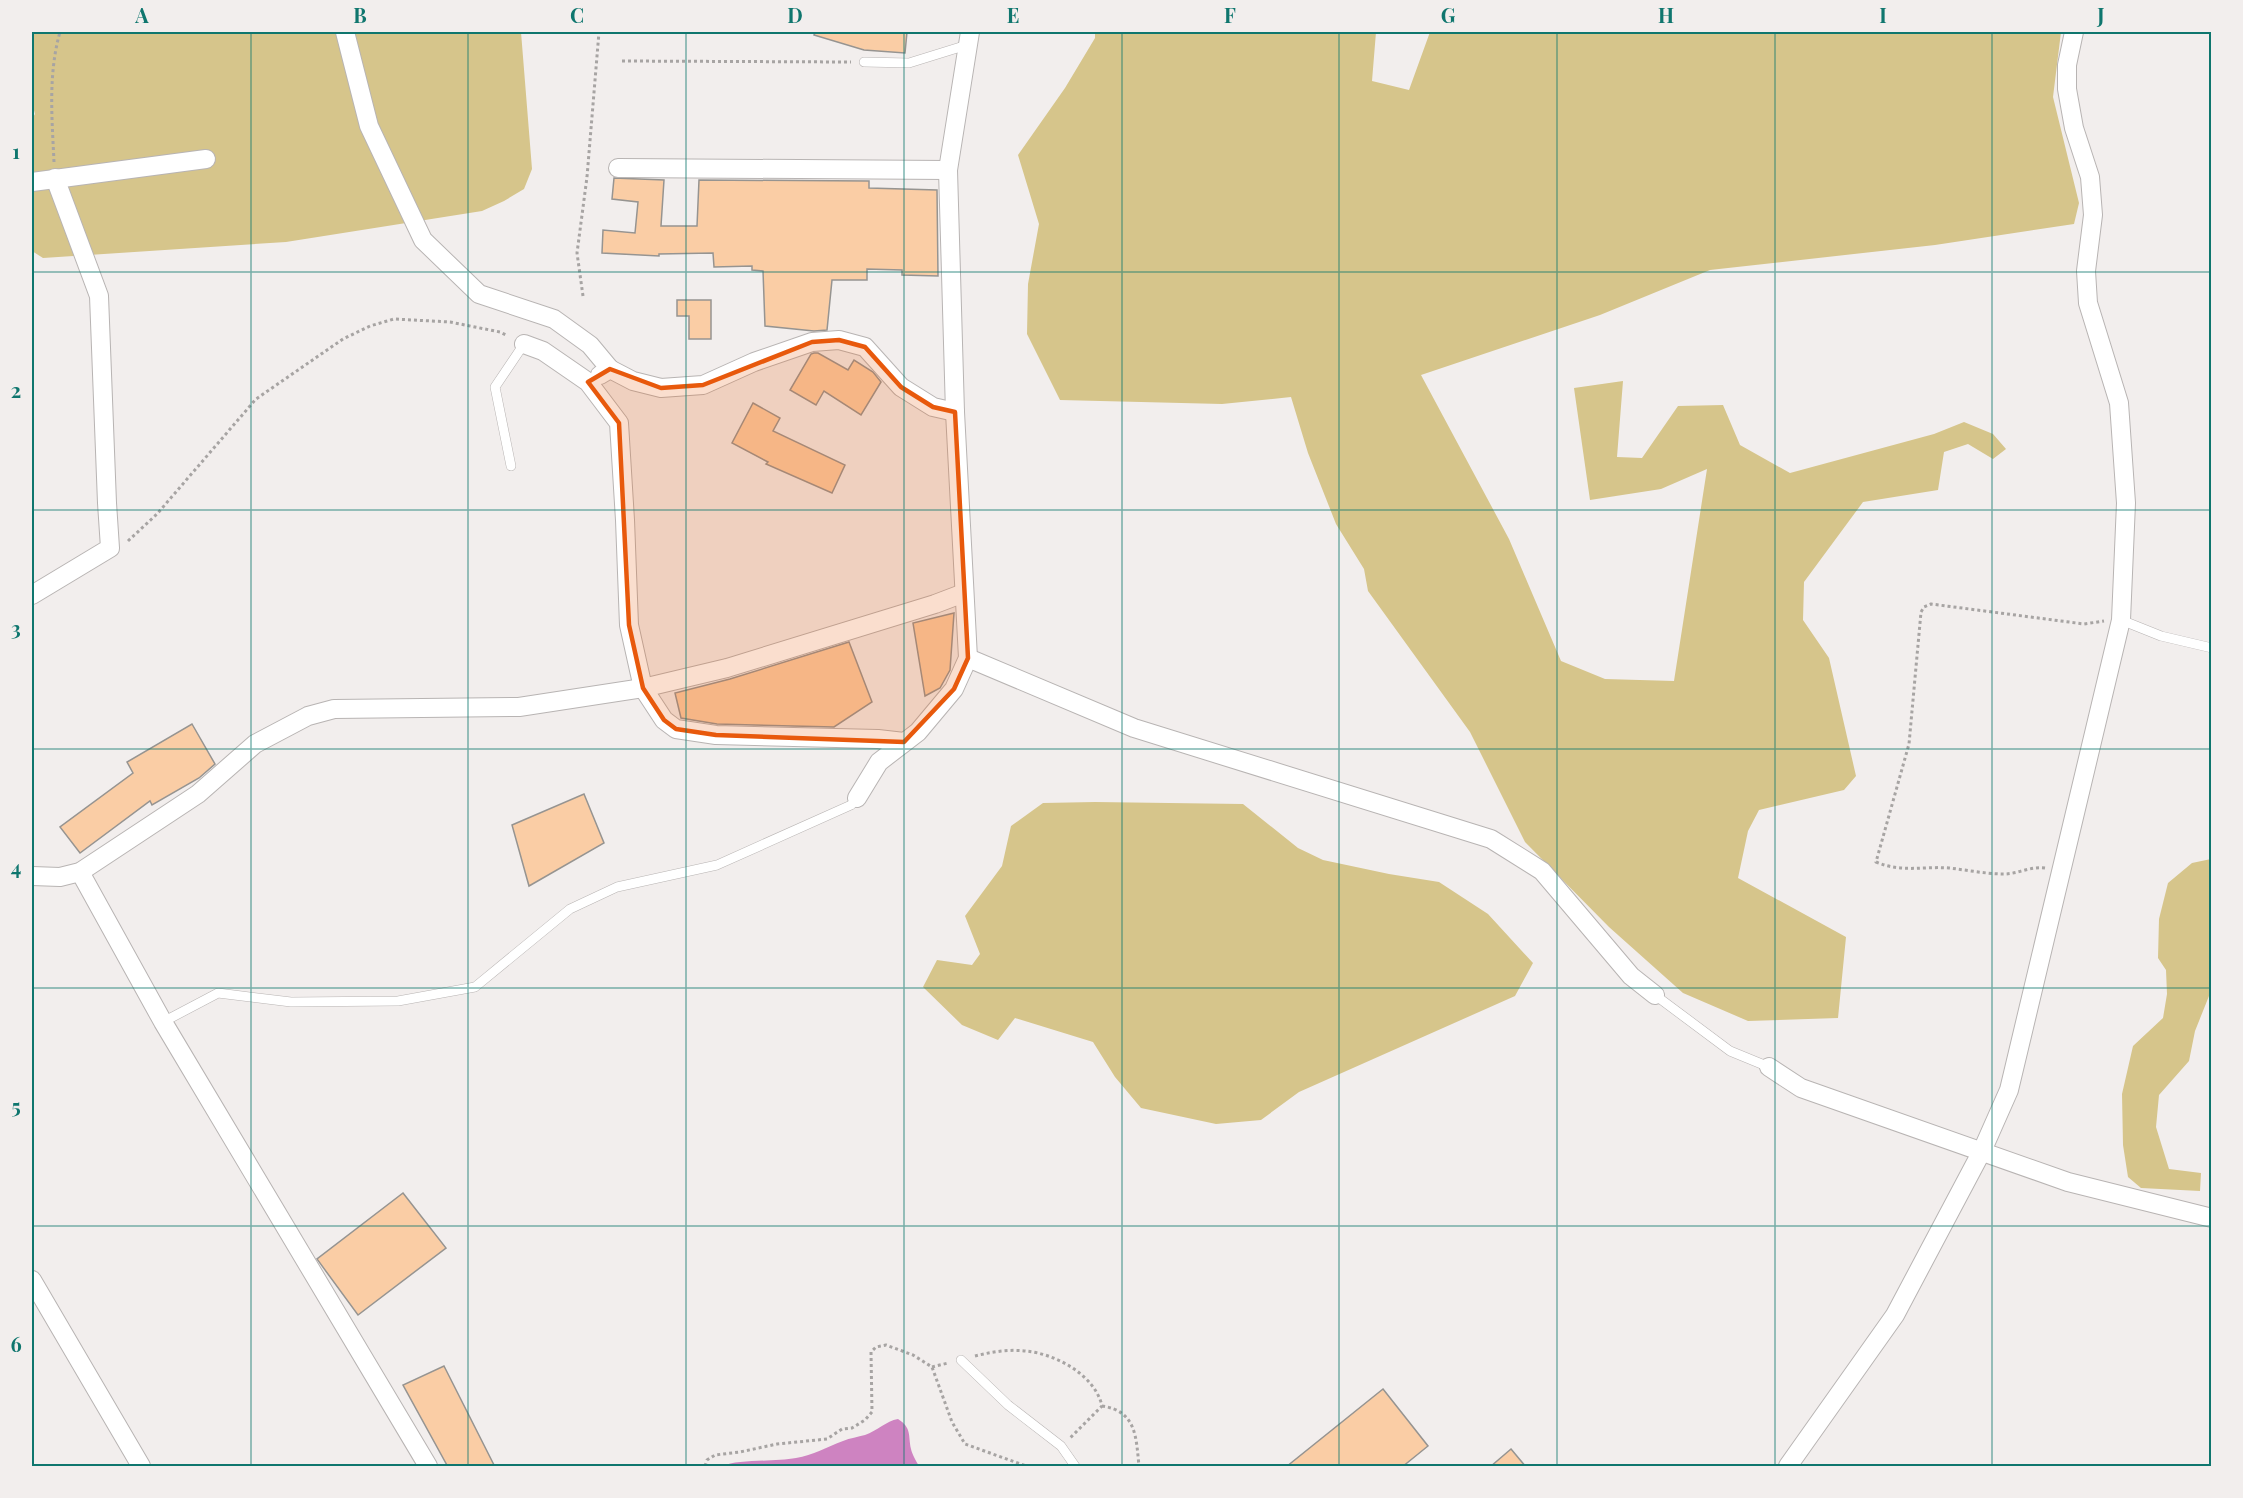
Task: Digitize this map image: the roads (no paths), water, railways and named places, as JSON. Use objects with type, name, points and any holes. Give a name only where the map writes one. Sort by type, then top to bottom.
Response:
[{"type":"street","points":[[345,32],[369,126],[423,240],[479,294],[555,319],[590,345],[610,369],[633,381],[661,388],[703,385],[754,362],[812,342],[839,340],[865,347],[901,387],[933,407],[955,412]]},
{"type":"street","points":[[1788,1467],[1895,1315],[1982,1151],[2009,1090],[2121,620],[2126,503],[2119,403],[2088,303],[2086,271],[2093,215],[2090,177],[2074,128],[2067,89],[2067,65],[2074,32]]},
{"type":"street","points":[[857,798],[879,762],[918,732],[954,689],[968,658],[955,412],[948,170],[969,38]]},
{"type":"street","points":[[32,182],[206,159]]},
{"type":"street","points":[[618,168],[948,170]]},
{"type":"street","points":[[32,595],[110,548],[106,503],[99,297],[55,178]]},
{"type":"street","points":[[524,344],[543,351],[588,382],[619,423],[629,625],[643,688],[664,720],[676,729],[716,735],[878,739],[904,742]]},
{"type":"street","points":[[588,382],[610,369]]},
{"type":"street","points":[[32,876],[60,877],[80,872],[198,794],[255,744],[308,716],[334,709],[519,707],[643,688],[727,668],[964,593]]},
{"type":"street","points":[[968,658],[1134,728],[1491,839],[1542,871],[1631,976],[1655,995]]},
{"type":"street","points":[[80,872],[163,1022],[428,1467]]},
{"type":"street","points":[[1770,1067],[1801,1088],[2068,1182],[2211,1218]]},
{"type":"street","points":[[32,1280],[141,1467]]},
{"type":"lane","points":[[864,62],[909,63],[969,38]]},
{"type":"lane","points":[[511,466],[495,387],[524,344]]},
{"type":"lane","points":[[2121,620],[2161,636],[2211,648]]},
{"type":"lane","points":[[163,1022],[218,993],[291,1002],[398,1001],[475,987],[570,909],[617,887],[717,865],[851,805],[857,798]]},
{"type":"lane","points":[[1655,995],[1730,1051],[1770,1067]]},
{"type":"lane","points":[[961,1360],[1008,1405],[1061,1446],[1075,1467]]}]
